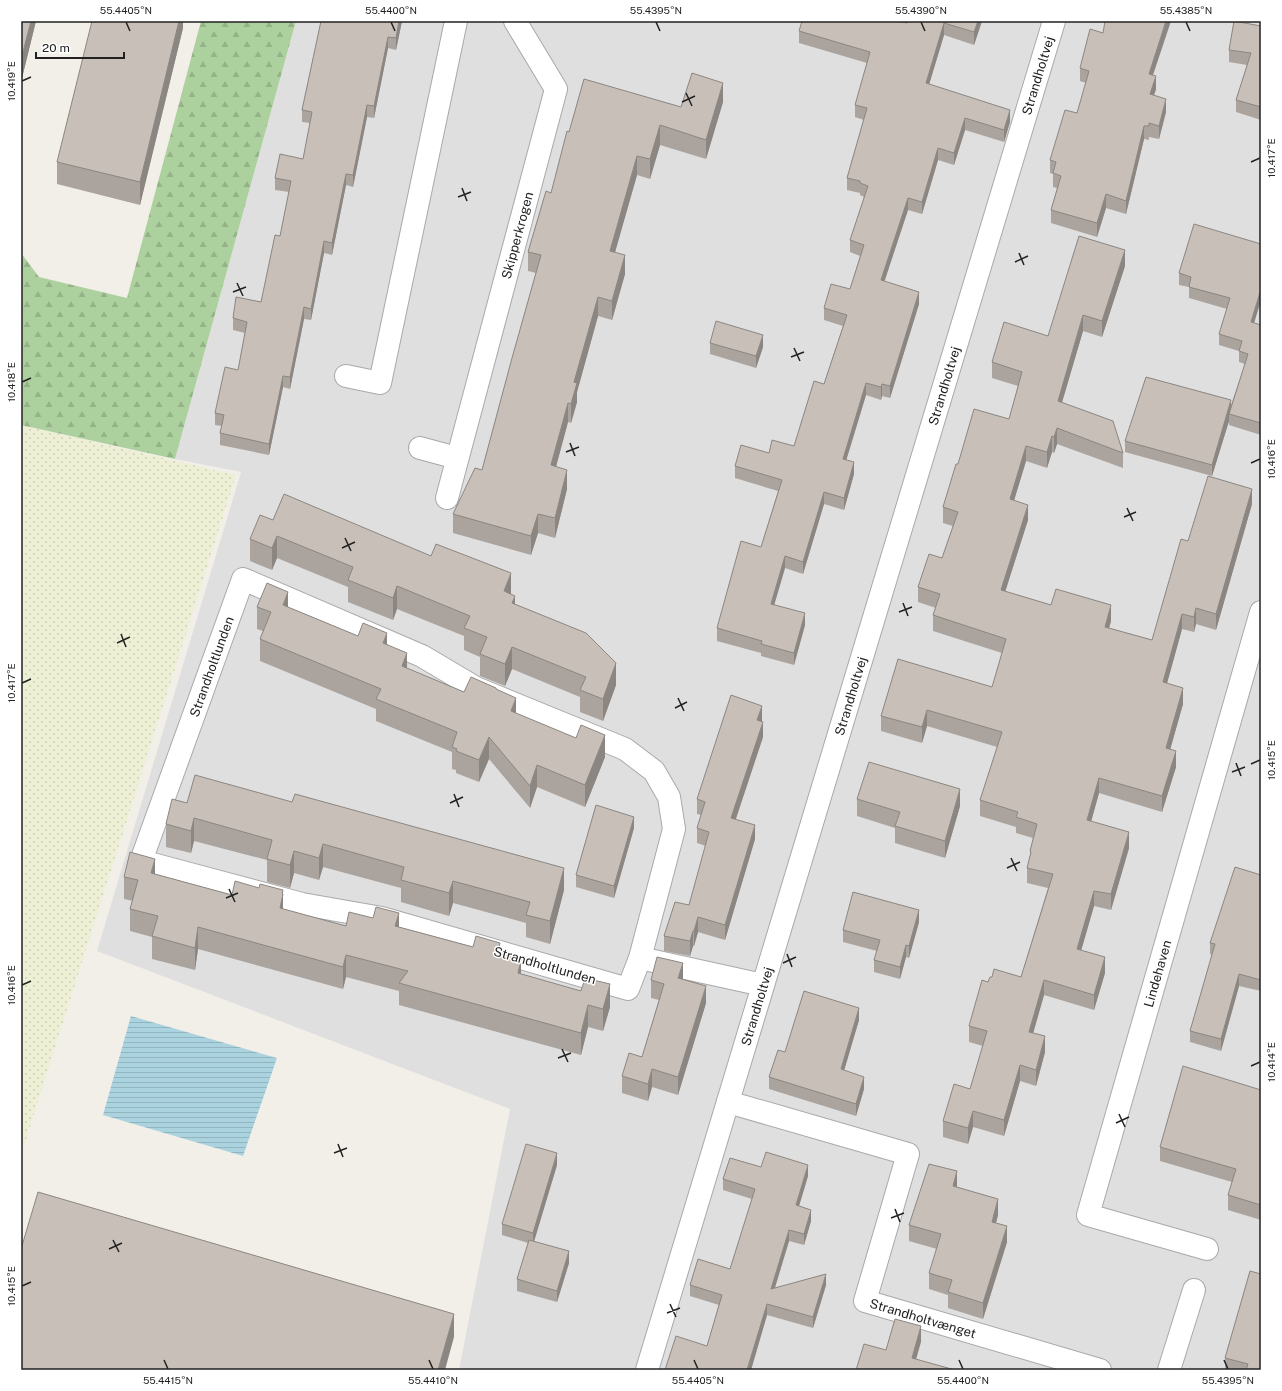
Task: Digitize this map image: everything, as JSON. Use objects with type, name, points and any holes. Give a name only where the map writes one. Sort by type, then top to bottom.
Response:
[{"type":"street","points":[[346,376],[380,383],[456,21]]},
{"type":"street","name":"Skipperkrogen","points":[[447,498],[556,89],[515,21]]},
{"type":"street","name":"Strandholtvej","points":[[647,1370],[1054,21]]},
{"type":"street","points":[[420,448],[457,458]]},
{"type":"street","name":"Strandholtlunden","points":[[243,579],[422,656],[476,688],[626,749],[654,771],[668,797],[674,829],[640,958],[628,989],[382,918],[302,904],[141,861],[243,579]]},
{"type":"street","name":"Lindehaven","points":[[1207,1249],[1088,1215],[1261,612]]},
{"type":"street","points":[[640,958],[763,985]]},
{"type":"street","name":"Strandholtvænget","points":[[728,1102],[908,1154],[865,1301],[1100,1370]]},
{"type":"street","points":[[1169,1370],[1194,1290]]},
{"type":"shaded area","points":[[296,21],[1261,21],[1261,1370],[459,1370],[510,1109],[97,951],[241,472],[175,459]]},
{"type":"green space","points":[[201,21],[296,21],[175,459],[21,425],[21,253],[39,277],[127,298]]},
{"type":"green space","points":[[21,425],[236,475],[21,1155]]},
{"type":"water","points":[[131,1016],[277,1058],[243,1156],[103,1115]]},
{"type":"building","points":[[21,21],[31,21],[22,56],[21,56]]},
{"type":"building","points":[[92,21],[179,21],[140,182],[57,162]]},
{"type":"building","points":[[321,21],[399,21],[396,38],[388,37],[374,106],[367,105],[353,175],[346,174],[332,243],[324,241],[311,309],[304,307],[290,377],[283,376],[269,444],[220,433],[224,415],[215,413],[225,367],[238,370],[247,322],[233,318],[236,297],[261,302],[275,235],[280,236],[291,181],[275,178],[280,154],[303,159],[312,112],[302,110]]},
{"type":"building","points":[[802,21],[898,21],[907,23],[907,21],[978,21],[974,32],[944,23],[926,83],[1010,110],[1004,130],[965,118],[954,153],[938,148],[922,202],[908,198],[881,280],[919,292],[890,386],[882,384],[881,387],[866,383],[843,459],[854,462],[844,498],[824,492],[803,562],[785,556],[771,604],[805,613],[794,653],[761,644],[762,641],[717,628],[741,541],[761,547],[782,480],[735,466],[741,445],[769,453],[772,440],[794,446],[814,381],[824,384],[847,315],[824,308],[831,284],[850,289],[864,245],[850,240],[868,186],[860,183],[860,181],[847,178],[867,108],[855,105],[870,52],[799,31]]},
{"type":"building","points":[[1105,21],[1166,21],[1149,74],[1156,76],[1150,94],[1166,99],[1159,126],[1149,123],[1149,126],[1144,126],[1126,201],[1106,194],[1097,223],[1051,210],[1061,176],[1053,173],[1056,162],[1050,160],[1065,110],[1077,113],[1089,71],[1080,68],[1090,29],[1103,33]]},
{"type":"building","points":[[1234,21],[1261,26],[1261,107],[1236,100],[1251,53],[1229,50]]},
{"type":"building","points":[[692,73],[723,83],[706,140],[660,125],[650,159],[637,156],[610,251],[625,255],[612,301],[598,297],[574,382],[577,383],[571,404],[568,403],[551,465],[567,470],[555,518],[538,514],[531,536],[453,514],[475,468],[482,470],[541,255],[528,252],[546,191],[551,193],[567,131],[569,132],[584,79],[681,107]]},
{"type":"building","points":[[1194,224],[1261,244],[1261,289],[1251,322],[1261,325],[1261,423],[1229,414],[1248,354],[1239,351],[1242,341],[1219,334],[1230,298],[1189,287],[1191,277],[1179,273]]},
{"type":"building","points":[[1079,236],[1125,250],[1102,321],[1083,315],[1058,401],[1113,421],[1123,453],[1057,428],[1054,437],[1052,436],[1047,452],[1026,446],[1010,499],[1028,505],[1001,590],[1051,605],[1056,589],[1111,605],[1105,627],[1152,640],[1181,539],[1188,541],[1208,476],[1252,489],[1216,614],[1196,608],[1194,617],[1182,614],[1163,682],[1183,688],[1166,748],[1176,751],[1162,796],[1099,778],[1087,820],[1129,832],[1111,894],[1094,891],[1077,949],[1105,957],[1094,995],[1044,980],[1029,1032],[1045,1036],[1036,1070],[1020,1065],[1004,1120],[973,1111],[968,1128],[943,1121],[954,1084],[970,1089],[987,1031],[969,1026],[982,980],[988,982],[990,977],[992,977],[994,969],[1021,977],[1053,874],[1027,868],[1037,824],[1016,817],[1018,812],[980,800],[1002,732],[927,710],[922,727],[881,716],[898,659],[992,687],[1006,639],[933,615],[940,594],[918,587],[929,554],[942,558],[958,512],[943,507],[956,464],[958,464],[974,409],[1009,419],[1022,372],[992,362],[1004,322],[1048,336]]},
{"type":"building","points":[[716,321],[763,335],[756,356],[710,343]]},
{"type":"building","points":[[1146,377],[1231,400],[1212,465],[1125,441]]},
{"type":"building","points":[[284,494],[431,556],[436,544],[511,573],[504,591],[515,596],[512,603],[586,633],[616,663],[603,699],[580,690],[586,677],[512,647],[505,664],[480,654],[487,637],[464,628],[470,616],[397,586],[393,598],[348,580],[353,567],[277,536],[272,548],[250,539],[260,515],[273,520]]},
{"type":"building","points":[[267,583],[288,592],[283,605],[358,636],[363,623],[387,633],[383,643],[407,653],[402,666],[464,692],[471,677],[516,698],[511,711],[576,738],[581,725],[605,735],[585,785],[537,765],[530,786],[489,737],[479,760],[456,751],[457,749],[452,747],[457,732],[376,699],[381,689],[260,639],[271,612],[257,607]]},
{"type":"building","points":[[731,695],[762,706],[757,720],[763,722],[731,818],[755,825],[725,925],[698,917],[690,941],[664,936],[675,902],[689,905],[709,832],[697,828],[705,802],[697,799]]},
{"type":"building","points":[[869,762],[960,789],[945,841],[895,826],[900,812],[857,799]]},
{"type":"building","points":[[195,775],[292,802],[295,794],[564,868],[550,921],[526,915],[530,902],[453,881],[449,893],[401,880],[404,867],[323,844],[319,858],[294,851],[290,865],[267,859],[272,840],[194,818],[191,831],[166,824],[172,799],[187,803]]},
{"type":"building","points":[[596,805],[634,817],[614,886],[576,875]]},
{"type":"building","points":[[130,852],[155,859],[151,873],[232,895],[235,881],[259,888],[260,884],[283,890],[280,908],[346,926],[349,912],[373,918],[376,907],[399,913],[395,926],[473,947],[476,936],[500,943],[498,953],[521,960],[518,973],[581,991],[585,978],[610,984],[603,1009],[588,1005],[581,1033],[399,983],[408,971],[346,955],[343,967],[198,927],[195,948],[152,936],[158,916],[130,909],[138,880],[124,877]]},
{"type":"building","points":[[1235,867],[1261,875],[1261,980],[1239,974],[1221,1039],[1190,1031],[1215,944],[1210,943]]},
{"type":"building","points":[[853,892],[919,910],[909,946],[906,945],[900,967],[874,960],[880,940],[843,930]]},
{"type":"building","points":[[657,957],[683,963],[678,978],[706,986],[678,1077],[652,1069],[648,1084],[622,1076],[629,1053],[642,1057],[664,984],[651,980]]},
{"type":"building","points":[[804,991],[859,1008],[841,1069],[864,1077],[856,1104],[769,1077],[778,1050],[785,1052]]},
{"type":"building","points":[[1183,1066],[1261,1090],[1261,1205],[1228,1195],[1236,1169],[1160,1147]]},
{"type":"building","points":[[526,1144],[557,1153],[533,1233],[502,1224]]},
{"type":"building","points":[[766,1152],[808,1165],[796,1205],[811,1210],[804,1234],[789,1230],[771,1289],[826,1274],[813,1317],[767,1304],[747,1370],[665,1370],[676,1336],[707,1346],[722,1295],[690,1285],[698,1259],[730,1269],[755,1189],[723,1179],[730,1158],[761,1167]]},
{"type":"building","points":[[929,1164],[957,1171],[953,1186],[998,1199],[992,1222],[1007,1226],[983,1303],[948,1292],[952,1280],[929,1273],[941,1234],[909,1225]]},
{"type":"building","points":[[38,1192],[454,1314],[438,1370],[21,1369],[21,1249]]},
{"type":"building","points":[[529,1240],[569,1251],[557,1291],[517,1279]]},
{"type":"building","points":[[1250,1271],[1261,1274],[1261,1370],[1246,1370],[1248,1364],[1225,1358]]},
{"type":"building","points":[[895,1319],[921,1326],[912,1358],[955,1370],[856,1370],[864,1344],[886,1350]]}]
